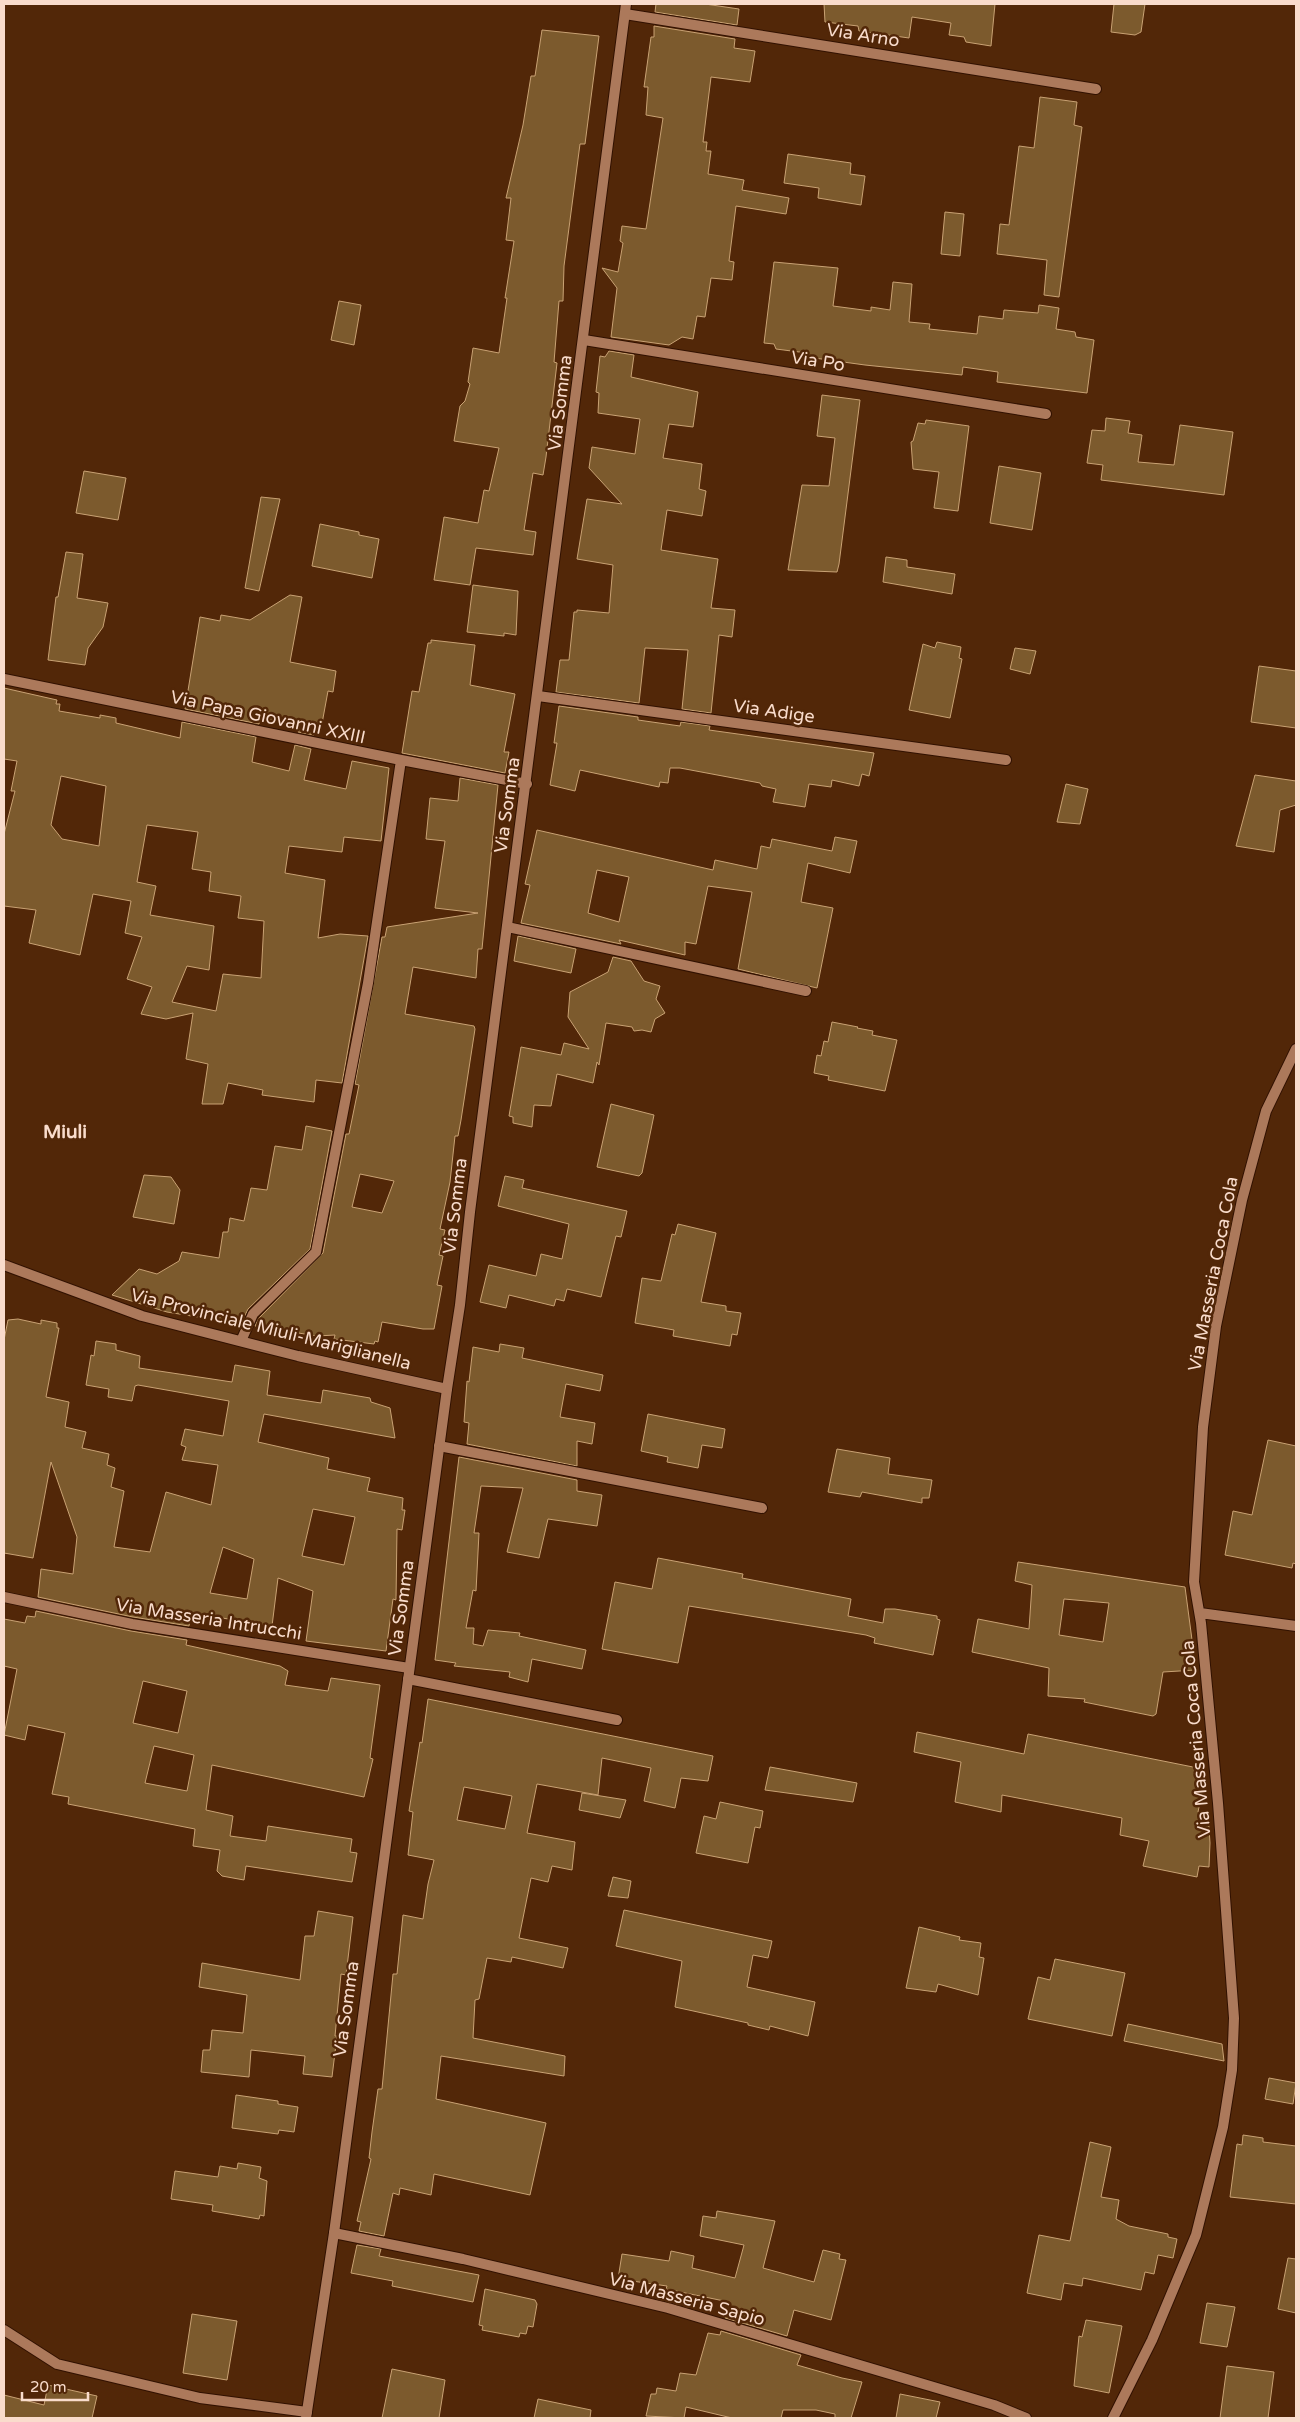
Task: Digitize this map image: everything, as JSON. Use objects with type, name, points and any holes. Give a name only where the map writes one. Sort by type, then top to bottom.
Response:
[{"type":"street","name":"Via Arno","points":[[626,9],[1096,89]]},
{"type":"street","name":"Via Somma","points":[[307,2415],[334,2234],[446,1389],[460,1305],[470,1212],[626,9]]},
{"type":"street","name":"Via Po","points":[[584,340],[1046,414]]},
{"type":"street","name":"Via Papa Giovanni XXIII","points":[[4,679],[527,784]]},
{"type":"street","name":"Via Adige","points":[[538,696],[1006,760]]},
{"type":"street","points":[[241,1341],[253,1314],[316,1252],[368,983],[401,760]]},
{"type":"street","points":[[507,927],[806,991]]},
{"type":"street","name":"Via Masseria Coca Cola","points":[[1113,2418],[1152,2340],[1196,2235],[1223,2127],[1232,2070],[1234,2018],[1227,1914],[1200,1614],[1194,1582],[1203,1427],[1216,1326],[1242,1200],[1266,1111],[1296,1050]]},
{"type":"street","name":"Via Provinciale Miuli-Mariglianella","points":[[4,1265],[142,1316],[446,1389]]},
{"type":"street","points":[[439,1446],[762,1508]]},
{"type":"street","name":"Via Masseria Intrucchi","points":[[4,1597],[132,1624],[408,1674],[617,1720]]},
{"type":"street","points":[[1200,1614],[1296,1626]]},
{"type":"street","name":"Via Masseria Sapio","points":[[334,2234],[462,2259],[668,2308],[994,2405],[1026,2418]]},
{"type":"street","points":[[4,2330],[57,2364],[200,2398],[307,2415]]},
{"type":"building","points":[[656,4],[705,4],[739,9],[737,25],[655,12]]},
{"type":"building","points":[[824,4],[995,4],[991,46],[966,42],[964,37],[949,35],[951,23],[912,17],[909,38],[859,31],[858,26],[825,22]]},
{"type":"building","points":[[1114,4],[1145,4],[1141,32],[1135,35],[1111,32]]},
{"type":"building","points":[[654,26],[735,39],[734,48],[755,51],[750,82],[711,77],[703,142],[707,142],[706,151],[711,151],[708,174],[744,180],[742,190],[789,198],[786,214],[736,206],[729,261],[734,262],[732,280],[711,278],[705,317],[697,316],[693,339],[682,337],[669,345],[611,337],[617,288],[602,268],[618,272],[623,243],[620,241],[622,226],[646,229],[663,118],[646,115],[648,87],[644,87],[651,37],[654,37]]},
{"type":"building","points":[[542,30],[599,36],[585,144],[580,144],[564,266],[563,301],[559,301],[554,362],[557,363],[546,457],[543,475],[533,473],[524,530],[536,532],[533,555],[476,548],[470,585],[434,580],[444,517],[478,523],[484,490],[489,491],[499,448],[454,441],[460,406],[465,401],[470,384],[468,382],[473,348],[499,353],[514,241],[506,240],[511,198],[506,198],[523,125],[531,76],[535,76]]},
{"type":"building","points":[[1040,97],[1077,102],[1074,125],[1082,127],[1059,297],[1044,295],[1047,260],[997,254],[1000,224],[1009,225],[1019,146],[1034,148]]},
{"type":"building","points":[[788,154],[851,163],[850,174],[865,176],[861,205],[818,198],[819,188],[784,183]]},
{"type":"building","points":[[945,212],[964,214],[960,256],[941,254]]},
{"type":"building","points":[[774,262],[838,268],[833,306],[871,311],[871,307],[890,310],[893,282],[912,284],[909,322],[930,324],[929,329],[977,334],[979,316],[1003,319],[1004,310],[1038,313],[1039,305],[1059,308],[1056,329],[1075,332],[1076,337],[1094,340],[1087,393],[997,382],[998,372],[963,367],[962,375],[807,357],[807,353],[776,349],[774,344],[764,343]]},
{"type":"building","points":[[339,301],[361,305],[354,345],[331,340]]},
{"type":"building","points":[[609,351],[634,355],[631,377],[698,392],[693,427],[669,424],[663,458],[702,464],[699,489],[706,491],[702,516],[667,510],[661,550],[718,559],[711,608],[735,610],[732,637],[719,635],[711,713],[682,709],[688,650],[645,648],[639,703],[556,692],[560,660],[569,660],[574,612],[577,612],[577,610],[609,613],[613,565],[577,559],[587,499],[622,504],[589,468],[592,447],[635,454],[640,419],[598,413],[599,393],[596,392],[600,356],[605,357]]},
{"type":"building","points":[[822,395],[860,400],[839,564],[837,572],[788,570],[802,485],[829,486],[835,438],[817,436]]},
{"type":"building","points":[[1106,418],[1130,421],[1128,433],[1142,435],[1138,462],[1174,465],[1180,425],[1233,432],[1224,495],[1101,480],[1103,465],[1087,463],[1092,430],[1105,431]]},
{"type":"building","points":[[926,420],[969,426],[958,511],[934,508],[939,472],[913,469],[911,442],[913,441],[918,423],[925,424]]},
{"type":"building","points":[[999,466],[1041,473],[1032,530],[990,523]]},
{"type":"building","points":[[84,471],[126,478],[118,520],[76,513]]},
{"type":"building","points":[[261,497],[280,499],[259,591],[245,588]]},
{"type":"building","points":[[320,524],[359,532],[359,535],[379,539],[372,578],[312,566]]},
{"type":"building","points":[[66,552],[83,554],[77,598],[108,603],[103,627],[88,648],[85,665],[48,660],[56,597],[58,597]]},
{"type":"building","points":[[886,557],[907,560],[907,567],[955,574],[952,594],[883,582]]},
{"type":"building","points":[[473,585],[518,591],[516,635],[504,633],[504,636],[467,632]]},
{"type":"building","points":[[290,595],[302,597],[290,662],[336,671],[333,692],[328,691],[321,729],[316,728],[314,735],[298,732],[299,725],[260,718],[259,724],[185,709],[200,617],[220,621],[221,615],[250,620]]},
{"type":"building","points":[[431,640],[475,645],[470,685],[515,694],[504,752],[509,752],[505,773],[402,753],[412,691],[419,692],[428,643],[431,643]]},
{"type":"building","points":[[937,642],[961,647],[959,658],[962,659],[950,718],[909,710],[923,644],[935,648]]},
{"type":"building","points":[[1015,648],[1036,651],[1030,674],[1010,669]]},
{"type":"building","points":[[1259,666],[1296,671],[1296,728],[1251,722]]},
{"type":"building","points":[[4,688],[57,700],[56,704],[60,704],[59,711],[100,718],[100,715],[116,718],[116,723],[180,738],[182,722],[256,737],[252,762],[289,771],[295,745],[311,749],[304,780],[346,789],[352,761],[389,768],[381,841],[344,837],[342,852],[289,846],[285,873],[325,880],[318,938],[340,934],[368,936],[342,1083],[316,1080],[314,1102],[262,1095],[263,1090],[228,1083],[223,1104],[202,1104],[208,1064],[186,1059],[193,1013],[166,1019],[141,1014],[152,987],[127,979],[142,937],[125,933],[131,901],[93,894],[80,955],[29,943],[36,910],[4,906],[4,834],[15,791],[11,791],[17,761],[4,759]],"holes":[[[61,776],[106,786],[99,846],[62,839],[51,825]],[[147,825],[198,832],[192,869],[211,872],[209,891],[241,896],[238,918],[264,921],[261,978],[223,974],[216,1011],[172,1002],[187,966],[209,970],[214,926],[150,915],[156,886],[137,882]]]},
{"type":"building","points":[[559,706],[638,717],[638,720],[680,726],[681,722],[710,726],[709,730],[874,753],[869,776],[862,774],[859,786],[832,780],[831,787],[809,784],[805,807],[773,802],[776,789],[762,786],[760,783],[680,768],[670,768],[668,783],[660,782],[659,787],[580,770],[575,791],[550,785],[557,743],[554,743]]},
{"type":"building","points":[[1255,775],[1296,781],[1296,805],[1280,810],[1274,852],[1236,846]]},
{"type":"building","points":[[460,778],[498,785],[482,949],[478,949],[476,978],[413,967],[405,1014],[474,1026],[475,1029],[461,1120],[458,1136],[455,1136],[450,1182],[440,1229],[445,1230],[439,1255],[443,1256],[437,1285],[442,1286],[434,1329],[382,1322],[378,1342],[375,1341],[374,1344],[334,1339],[335,1335],[317,1336],[255,1326],[259,1318],[323,1253],[346,1134],[349,1134],[359,1085],[355,1084],[382,937],[385,937],[387,927],[478,913],[435,908],[445,841],[426,839],[430,798],[458,801]],"holes":[[[360,1174],[394,1181],[382,1213],[352,1207]]]},
{"type":"building","points":[[1066,784],[1088,789],[1080,824],[1057,822]]},
{"type":"building","points":[[537,830],[713,870],[715,860],[757,869],[761,846],[770,848],[772,839],[832,851],[835,837],[857,841],[850,873],[808,863],[801,902],[833,908],[817,988],[738,969],[752,892],[708,886],[696,944],[685,942],[685,955],[619,940],[621,944],[521,923],[530,885],[525,884]],"holes":[[[597,870],[629,877],[619,922],[588,913]]]},
{"type":"building","points":[[518,936],[576,949],[571,973],[514,961]]},
{"type":"building","points":[[613,957],[631,961],[644,981],[660,986],[656,999],[665,1013],[655,1019],[651,1032],[634,1031],[632,1027],[606,1023],[599,1065],[597,1062],[593,1083],[557,1074],[551,1106],[534,1105],[532,1127],[513,1123],[513,1117],[509,1116],[521,1047],[561,1055],[564,1043],[589,1049],[568,1017],[570,992],[608,972]]},
{"type":"building","points":[[832,1022],[873,1031],[872,1035],[897,1040],[885,1091],[828,1080],[829,1076],[814,1073],[817,1055],[821,1056],[824,1041],[828,1042]]},
{"type":"building","points":[[611,1104],[654,1115],[642,1173],[639,1176],[597,1167]]},
{"type":"building","points":[[306,1126],[332,1131],[310,1249],[248,1309],[241,1324],[167,1312],[112,1295],[139,1269],[157,1274],[179,1261],[182,1252],[219,1258],[223,1232],[228,1232],[230,1218],[244,1221],[251,1188],[267,1190],[275,1146],[302,1150]]},
{"type":"building","points":[[144,1175],[171,1177],[180,1190],[174,1224],[133,1217]]},
{"type":"building","points":[[505,1176],[524,1180],[522,1188],[627,1211],[621,1237],[616,1236],[601,1297],[567,1289],[564,1301],[556,1299],[554,1306],[509,1295],[506,1308],[480,1302],[489,1265],[536,1276],[541,1254],[562,1259],[569,1224],[498,1206]]},
{"type":"building","points":[[678,1224],[716,1233],[701,1302],[726,1306],[726,1311],[741,1313],[737,1335],[732,1334],[730,1346],[673,1336],[674,1330],[635,1323],[642,1278],[661,1281],[672,1234],[675,1235]]},
{"type":"building","points":[[18,1319],[41,1324],[41,1320],[57,1323],[57,1328],[59,1328],[46,1397],[69,1402],[65,1427],[86,1432],[82,1448],[109,1454],[107,1465],[115,1468],[111,1487],[124,1491],[114,1547],[150,1552],[166,1492],[211,1505],[218,1465],[182,1460],[186,1447],[181,1445],[185,1429],[223,1436],[229,1401],[138,1385],[135,1386],[132,1401],[108,1397],[109,1389],[86,1385],[91,1355],[94,1356],[96,1341],[116,1344],[116,1350],[140,1356],[139,1368],[232,1382],[235,1365],[270,1371],[267,1395],[321,1403],[323,1390],[370,1398],[371,1402],[390,1408],[395,1438],[264,1414],[258,1442],[329,1458],[327,1469],[370,1478],[367,1491],[403,1498],[402,1510],[405,1510],[402,1530],[397,1529],[396,1600],[393,1599],[386,1651],[306,1641],[313,1591],[278,1578],[272,1626],[191,1613],[189,1626],[133,1617],[38,1597],[41,1569],[73,1574],[77,1537],[51,1462],[33,1558],[4,1553],[4,1340],[8,1320]],"holes":[[[313,1509],[355,1517],[344,1565],[302,1556]],[[223,1547],[254,1559],[247,1599],[210,1593]]]},
{"type":"building","points":[[500,1344],[524,1348],[522,1358],[603,1375],[600,1391],[566,1384],[560,1417],[595,1423],[592,1444],[577,1441],[577,1466],[467,1444],[469,1423],[464,1422],[467,1381],[469,1382],[473,1347],[499,1352]]},
{"type":"building","points":[[648,1414],[725,1429],[722,1448],[702,1445],[698,1468],[667,1462],[668,1457],[641,1451]]},
{"type":"building","points":[[1268,1440],[1296,1446],[1296,1564],[1293,1563],[1292,1568],[1225,1555],[1233,1511],[1252,1515]]},
{"type":"building","points":[[837,1449],[890,1458],[888,1474],[932,1480],[929,1498],[922,1498],[922,1503],[862,1492],[860,1497],[828,1492]]},
{"type":"building","points":[[459,1457],[577,1480],[577,1491],[602,1495],[597,1526],[548,1519],[539,1558],[507,1552],[523,1488],[481,1486],[474,1533],[479,1533],[476,1591],[473,1590],[466,1628],[474,1628],[473,1644],[483,1646],[488,1630],[520,1633],[519,1636],[586,1650],[582,1669],[532,1659],[528,1682],[509,1677],[510,1672],[454,1666],[456,1663],[435,1660]]},
{"type":"building","points":[[658,1558],[743,1574],[742,1578],[851,1599],[848,1616],[883,1623],[885,1609],[895,1609],[937,1616],[937,1619],[940,1620],[933,1655],[874,1643],[875,1638],[866,1635],[689,1606],[678,1663],[602,1649],[615,1582],[652,1589]]},
{"type":"building","points":[[1018,1562],[1185,1587],[1196,1670],[1163,1672],[1156,1714],[1153,1716],[1084,1702],[1085,1699],[1048,1696],[1049,1668],[972,1652],[978,1619],[1029,1629],[1032,1585],[1015,1581]],"holes":[[[1064,1599],[1109,1603],[1103,1642],[1059,1635]]]},
{"type":"building","points":[[36,1611],[131,1631],[187,1640],[186,1645],[280,1666],[288,1671],[285,1685],[328,1691],[331,1678],[380,1685],[370,1758],[373,1759],[364,1797],[212,1765],[206,1810],[233,1816],[230,1836],[266,1841],[268,1826],[352,1839],[350,1852],[357,1853],[352,1882],[246,1866],[244,1880],[222,1876],[217,1871],[220,1850],[193,1846],[195,1829],[68,1804],[69,1797],[52,1794],[65,1733],[28,1725],[25,1740],[4,1735],[17,1669],[4,1666],[4,1619],[25,1623],[27,1616],[35,1617]],"holes":[[[143,1681],[187,1691],[178,1733],[133,1723]],[[154,1746],[194,1755],[187,1791],[145,1783]]]},
{"type":"building","points":[[428,1699],[713,1756],[708,1781],[681,1778],[675,1808],[644,1801],[651,1768],[602,1758],[598,1795],[537,1784],[527,1833],[575,1842],[572,1870],[552,1866],[548,1882],[531,1878],[519,1938],[568,1948],[563,1968],[512,1957],[511,1962],[487,1958],[479,1999],[475,2000],[473,2038],[565,2056],[564,2076],[441,2056],[436,2099],[546,2123],[530,2195],[434,2174],[431,2195],[400,2188],[399,2195],[393,2193],[384,2236],[359,2231],[361,2222],[357,2221],[371,2159],[369,2158],[378,2089],[382,2089],[393,1974],[397,1974],[403,1915],[423,1919],[434,1860],[408,1855],[413,1812],[409,1811],[420,1742],[422,1743]],"holes":[[[464,1787],[512,1796],[505,1829],[457,1820]]]},
{"type":"building","points":[[917,1732],[1024,1754],[1028,1734],[1203,1769],[1201,1776],[1205,1777],[1198,1812],[1208,1814],[1209,1867],[1199,1866],[1197,1877],[1143,1866],[1149,1841],[1120,1835],[1122,1818],[1002,1795],[1001,1812],[955,1802],[961,1762],[914,1752]]},
{"type":"building","points":[[770,1767],[857,1783],[853,1802],[765,1790]]},
{"type":"building","points":[[582,1793],[626,1800],[620,1818],[579,1810]]},
{"type":"building","points":[[720,1802],[763,1811],[760,1828],[755,1827],[748,1863],[696,1853],[704,1816],[716,1819]]},
{"type":"building","points":[[613,1877],[631,1881],[628,1898],[608,1896]]},
{"type":"building","points":[[624,1910],[772,1941],[768,1958],[753,1955],[747,1987],[815,2002],[808,2036],[770,2026],[769,2030],[748,2025],[748,2023],[675,2007],[682,1961],[616,1946]]},
{"type":"building","points":[[318,1911],[353,1917],[346,1975],[341,1974],[332,2077],[303,2074],[305,2056],[251,2050],[249,2077],[201,2072],[203,2050],[210,2050],[212,2030],[243,2033],[247,1995],[199,1987],[202,1963],[300,1980],[305,1936],[314,1936]]},
{"type":"building","points":[[919,1927],[960,1937],[959,1940],[981,1943],[979,1957],[984,1958],[978,1995],[938,1984],[936,1992],[906,1988]]},
{"type":"building","points":[[1055,1959],[1125,1973],[1112,2036],[1028,2019],[1038,1977],[1050,1980]]},
{"type":"building","points":[[1128,2024],[1222,2044],[1224,2061],[1124,2041]]},
{"type":"building","points":[[1269,2078],[1296,2083],[1293,2104],[1265,2099]]},
{"type":"building","points":[[236,2095],[278,2101],[278,2104],[298,2107],[294,2132],[279,2130],[278,2134],[232,2128]]},
{"type":"building","points":[[1243,2135],[1263,2138],[1263,2142],[1296,2146],[1296,2204],[1230,2197],[1237,2144],[1242,2145]]},
{"type":"building","points":[[1090,2142],[1111,2147],[1101,2197],[1119,2200],[1116,2219],[1129,2226],[1168,2234],[1168,2237],[1177,2239],[1173,2258],[1158,2255],[1154,2274],[1145,2272],[1141,2290],[1083,2278],[1082,2286],[1064,2283],[1061,2300],[1027,2293],[1039,2235],[1070,2241]]},
{"type":"building","points":[[238,2163],[261,2167],[259,2178],[267,2181],[264,2216],[260,2215],[259,2219],[212,2211],[213,2205],[171,2199],[175,2171],[218,2177],[220,2166],[237,2169]]},
{"type":"building","points":[[717,2211],[775,2221],[763,2268],[814,2282],[823,2250],[840,2254],[839,2259],[846,2260],[831,2320],[794,2310],[787,2336],[725,2318],[729,2302],[666,2289],[667,2286],[618,2279],[622,2254],[669,2261],[671,2251],[694,2256],[692,2268],[735,2278],[744,2245],[700,2236],[703,2216],[716,2218]]},
{"type":"building","points":[[357,2245],[381,2249],[379,2256],[479,2275],[473,2302],[392,2286],[393,2281],[351,2273]]},
{"type":"building","points":[[1288,2258],[1296,2259],[1296,2313],[1278,2309]]},
{"type":"building","points":[[485,2289],[535,2300],[537,2304],[533,2327],[528,2326],[526,2334],[520,2333],[519,2337],[482,2330],[483,2326],[479,2325]]},
{"type":"building","points":[[1207,2303],[1235,2307],[1227,2347],[1200,2343]]},
{"type":"building","points":[[192,2314],[237,2321],[227,2380],[183,2373]]},
{"type":"building","points":[[1086,2320],[1122,2326],[1109,2393],[1074,2386],[1079,2336],[1082,2337]]},
{"type":"building","points":[[721,2331],[801,2355],[797,2365],[862,2382],[851,2418],[835,2418],[835,2414],[816,2410],[783,2410],[781,2418],[732,2418],[686,2407],[684,2418],[646,2416],[651,2394],[656,2394],[657,2388],[676,2391],[680,2373],[696,2375],[708,2333],[720,2335]]},
{"type":"building","points":[[1227,2366],[1274,2372],[1268,2418],[1220,2418]]},
{"type":"building","points":[[392,2369],[445,2380],[439,2418],[382,2418]]},
{"type":"building","points":[[48,2385],[97,2396],[92,2418],[4,2418],[4,2395],[44,2405]]},
{"type":"building","points":[[900,2394],[940,2402],[936,2418],[896,2418]]},
{"type":"building","points":[[538,2399],[591,2410],[590,2418],[534,2418]]},
{"type":"district","name":"Miuli","points":[[65,1132]]}]
